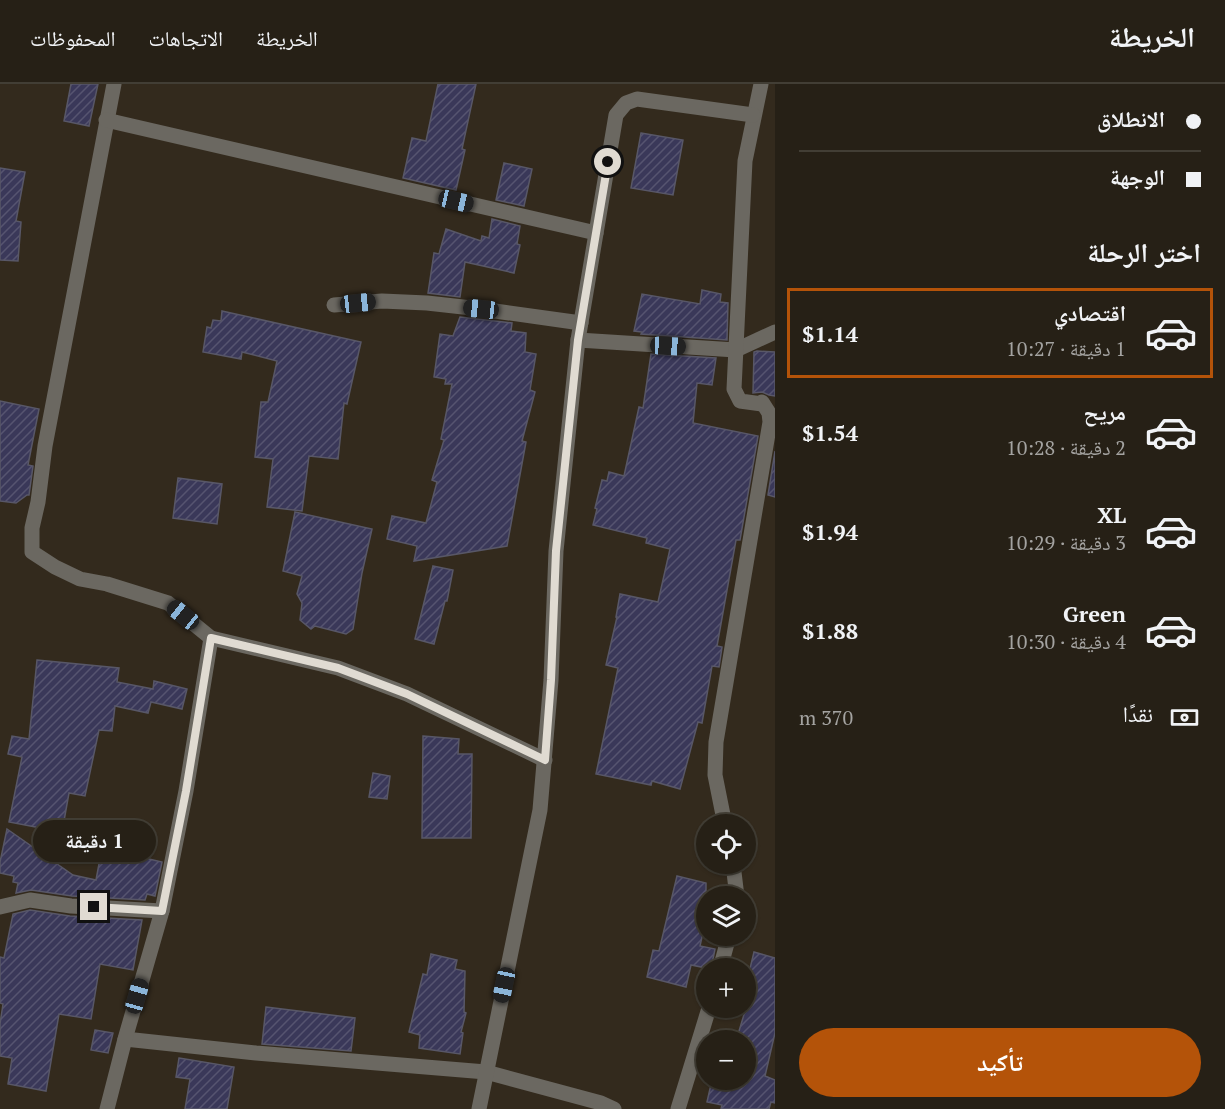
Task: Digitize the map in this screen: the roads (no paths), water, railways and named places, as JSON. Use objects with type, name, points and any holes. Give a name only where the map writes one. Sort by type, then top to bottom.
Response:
[{"type":"street","points":[[114,84],[45,446],[38,502],[32,528],[33,552],[80,579],[107,584],[168,603],[211,638],[338,668],[407,694],[545,760]]},
{"type":"street","points":[[723,814],[715,775],[716,742],[770,422],[769,413],[762,402],[762,405],[740,400],[734,389],[745,161],[761,84]]},
{"type":"street","points":[[479,1109],[540,810],[551,680],[556,551],[578,340],[616,115],[626,104],[637,99],[753,115]]},
{"type":"street","points":[[106,120],[596,233]]},
{"type":"street","points":[[334,305],[381,301],[427,303],[581,323]]},
{"type":"street","points":[[578,340],[736,350],[775,332]]},
{"type":"street","points":[[107,1109],[162,911],[186,791],[211,638]]},
{"type":"street","points":[[0,907],[9,903],[30,900],[71,906],[162,911]]},
{"type":"street","points":[[678,1109],[706,1018]]},
{"type":"street","points":[[125,1039],[256,1053],[486,1072],[614,1109]]}]
